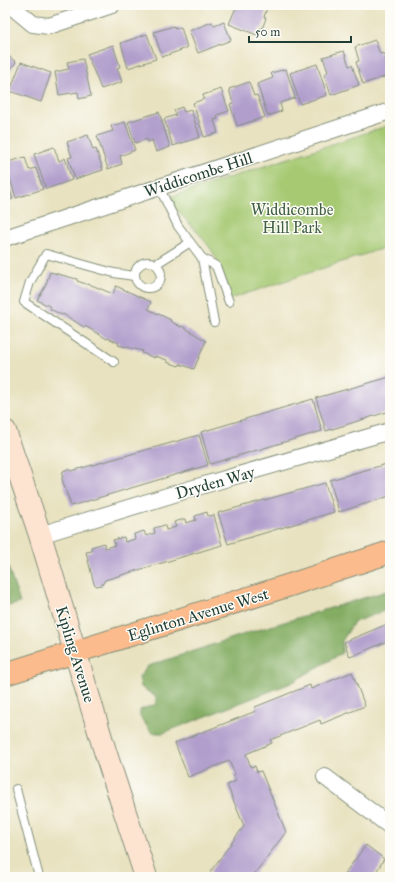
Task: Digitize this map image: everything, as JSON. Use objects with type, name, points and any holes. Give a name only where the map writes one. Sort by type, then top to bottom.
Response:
[{"type":"main road","name":"Kipling Avenue","points":[[5,431],[40,535],[75,652],[146,877]]},
{"type":"main road","name":"Eglinton Avenue West","points":[[5,674],[390,552]]},
{"type":"street","points":[[14,5],[15,9],[33,24],[49,26],[112,5]]},
{"type":"street","name":"Widdicombe Hill","points":[[5,238],[390,110]]},
{"type":"street","name":"Dryden Way","points":[[40,535],[187,490],[390,431]]},
{"type":"street","points":[[325,777],[390,826]]},
{"type":"lane","points":[[159,187],[164,201],[189,243],[202,258],[216,266],[229,302]]},
{"type":"lane","points":[[156,264],[189,243]]},
{"type":"lane","points":[[114,362],[24,302],[30,282],[46,254],[114,273],[134,276]]},
{"type":"lane","points":[[202,258],[214,322]]},
{"type":"lane","points":[[149,262],[156,264],[161,273],[161,278],[156,286],[152,288],[138,285],[134,276],[136,268],[142,263],[149,262]]},
{"type":"lane","points":[[16,789],[39,877]]},
{"type":"green space","name":"Widdicombe Hill Park","points":[[390,125],[390,246],[230,299],[221,271],[212,251],[167,198]]},
{"type":"green space","points":[[5,558],[20,603],[5,607]]},
{"type":"green space","points":[[390,590],[390,609],[354,622],[342,641],[342,653],[291,683],[163,733],[152,733],[140,717],[140,710],[156,704],[156,697],[141,687],[139,677],[148,666],[251,632]]},
{"type":"building","points":[[237,5],[268,5],[264,17],[266,18],[262,29],[260,28],[257,35],[229,24]]},
{"type":"building","points":[[212,22],[214,26],[224,22],[231,40],[198,53],[189,31]]},
{"type":"building","points":[[174,26],[175,29],[181,27],[187,48],[162,57],[154,32]]},
{"type":"building","points":[[147,34],[156,59],[128,68],[121,43]]},
{"type":"building","points":[[375,40],[380,54],[384,53],[390,75],[363,84],[356,62],[359,61],[355,47]]},
{"type":"building","points":[[113,45],[120,67],[117,68],[122,82],[101,89],[87,54]]},
{"type":"building","points":[[344,51],[349,66],[352,65],[359,85],[331,95],[324,74],[328,72],[323,57]]},
{"type":"building","points":[[5,53],[16,62],[5,77]]},
{"type":"building","points":[[83,59],[91,96],[79,99],[78,92],[59,95],[55,72],[69,69],[67,62]]},
{"type":"building","points":[[21,62],[51,73],[41,102],[10,91]]},
{"type":"building","points":[[317,64],[327,95],[300,104],[290,73]]},
{"type":"building","points":[[286,69],[295,98],[280,103],[282,111],[268,116],[257,84],[273,78],[271,73]]},
{"type":"building","points":[[249,82],[254,96],[257,95],[265,117],[237,126],[230,104],[233,103],[229,89]]},
{"type":"building","points":[[221,89],[229,111],[217,115],[218,119],[214,120],[218,133],[204,137],[193,103],[204,99],[203,95]]},
{"type":"building","points":[[182,107],[184,112],[191,110],[200,137],[173,146],[164,119],[176,115],[174,110]]},
{"type":"building","points":[[159,112],[170,147],[156,152],[152,140],[148,142],[147,139],[135,143],[128,122]]},
{"type":"building","points":[[125,122],[135,150],[120,156],[122,164],[108,169],[97,136],[113,131],[111,126]]},
{"type":"building","points":[[88,135],[93,150],[96,149],[103,170],[75,179],[68,158],[72,157],[67,142]]},
{"type":"building","points":[[54,147],[59,161],[65,158],[72,180],[46,189],[34,154]]},
{"type":"building","points":[[25,157],[29,170],[36,168],[43,189],[16,198],[5,163]]},
{"type":"building","points":[[5,176],[13,199],[5,202]]},
{"type":"building","points":[[50,272],[77,279],[77,281],[89,284],[113,294],[116,286],[151,302],[148,309],[171,320],[170,321],[181,327],[182,326],[206,341],[194,369],[180,364],[179,366],[167,362],[167,360],[155,356],[155,358],[142,353],[143,351],[118,345],[119,343],[108,338],[107,339],[63,314],[62,315],[50,309],[51,307],[37,300],[45,287]]},
{"type":"building","points":[[390,377],[390,411],[326,431],[316,398]]},
{"type":"building","points":[[313,399],[322,431],[210,464],[201,432]]},
{"type":"building","points":[[199,435],[208,465],[71,506],[62,479],[63,471],[68,469],[71,471]]},
{"type":"building","points":[[390,463],[390,496],[339,512],[330,480]]},
{"type":"building","points":[[325,483],[334,512],[228,544],[218,513]]},
{"type":"building","points":[[207,512],[208,516],[214,515],[222,545],[105,580],[102,585],[97,586],[94,584],[86,552],[92,551],[91,547],[104,543],[105,548],[115,545],[113,540],[124,537],[125,542],[135,539],[134,534],[144,531],[146,536],[155,533],[154,528],[165,525],[166,530],[176,527],[174,522],[185,519],[186,523],[196,520],[195,516]]},
{"type":"building","points":[[390,623],[390,640],[350,657],[344,642]]},
{"type":"building","points":[[352,672],[365,706],[321,724],[320,720],[270,740],[272,743],[246,754],[251,767],[255,766],[257,772],[261,771],[286,832],[252,877],[216,877],[210,872],[244,826],[227,785],[236,781],[233,775],[235,774],[229,761],[188,777],[175,743],[256,711],[255,707],[310,685],[311,689]]},
{"type":"building","points":[[366,845],[384,859],[373,877],[351,877],[345,873]]}]
